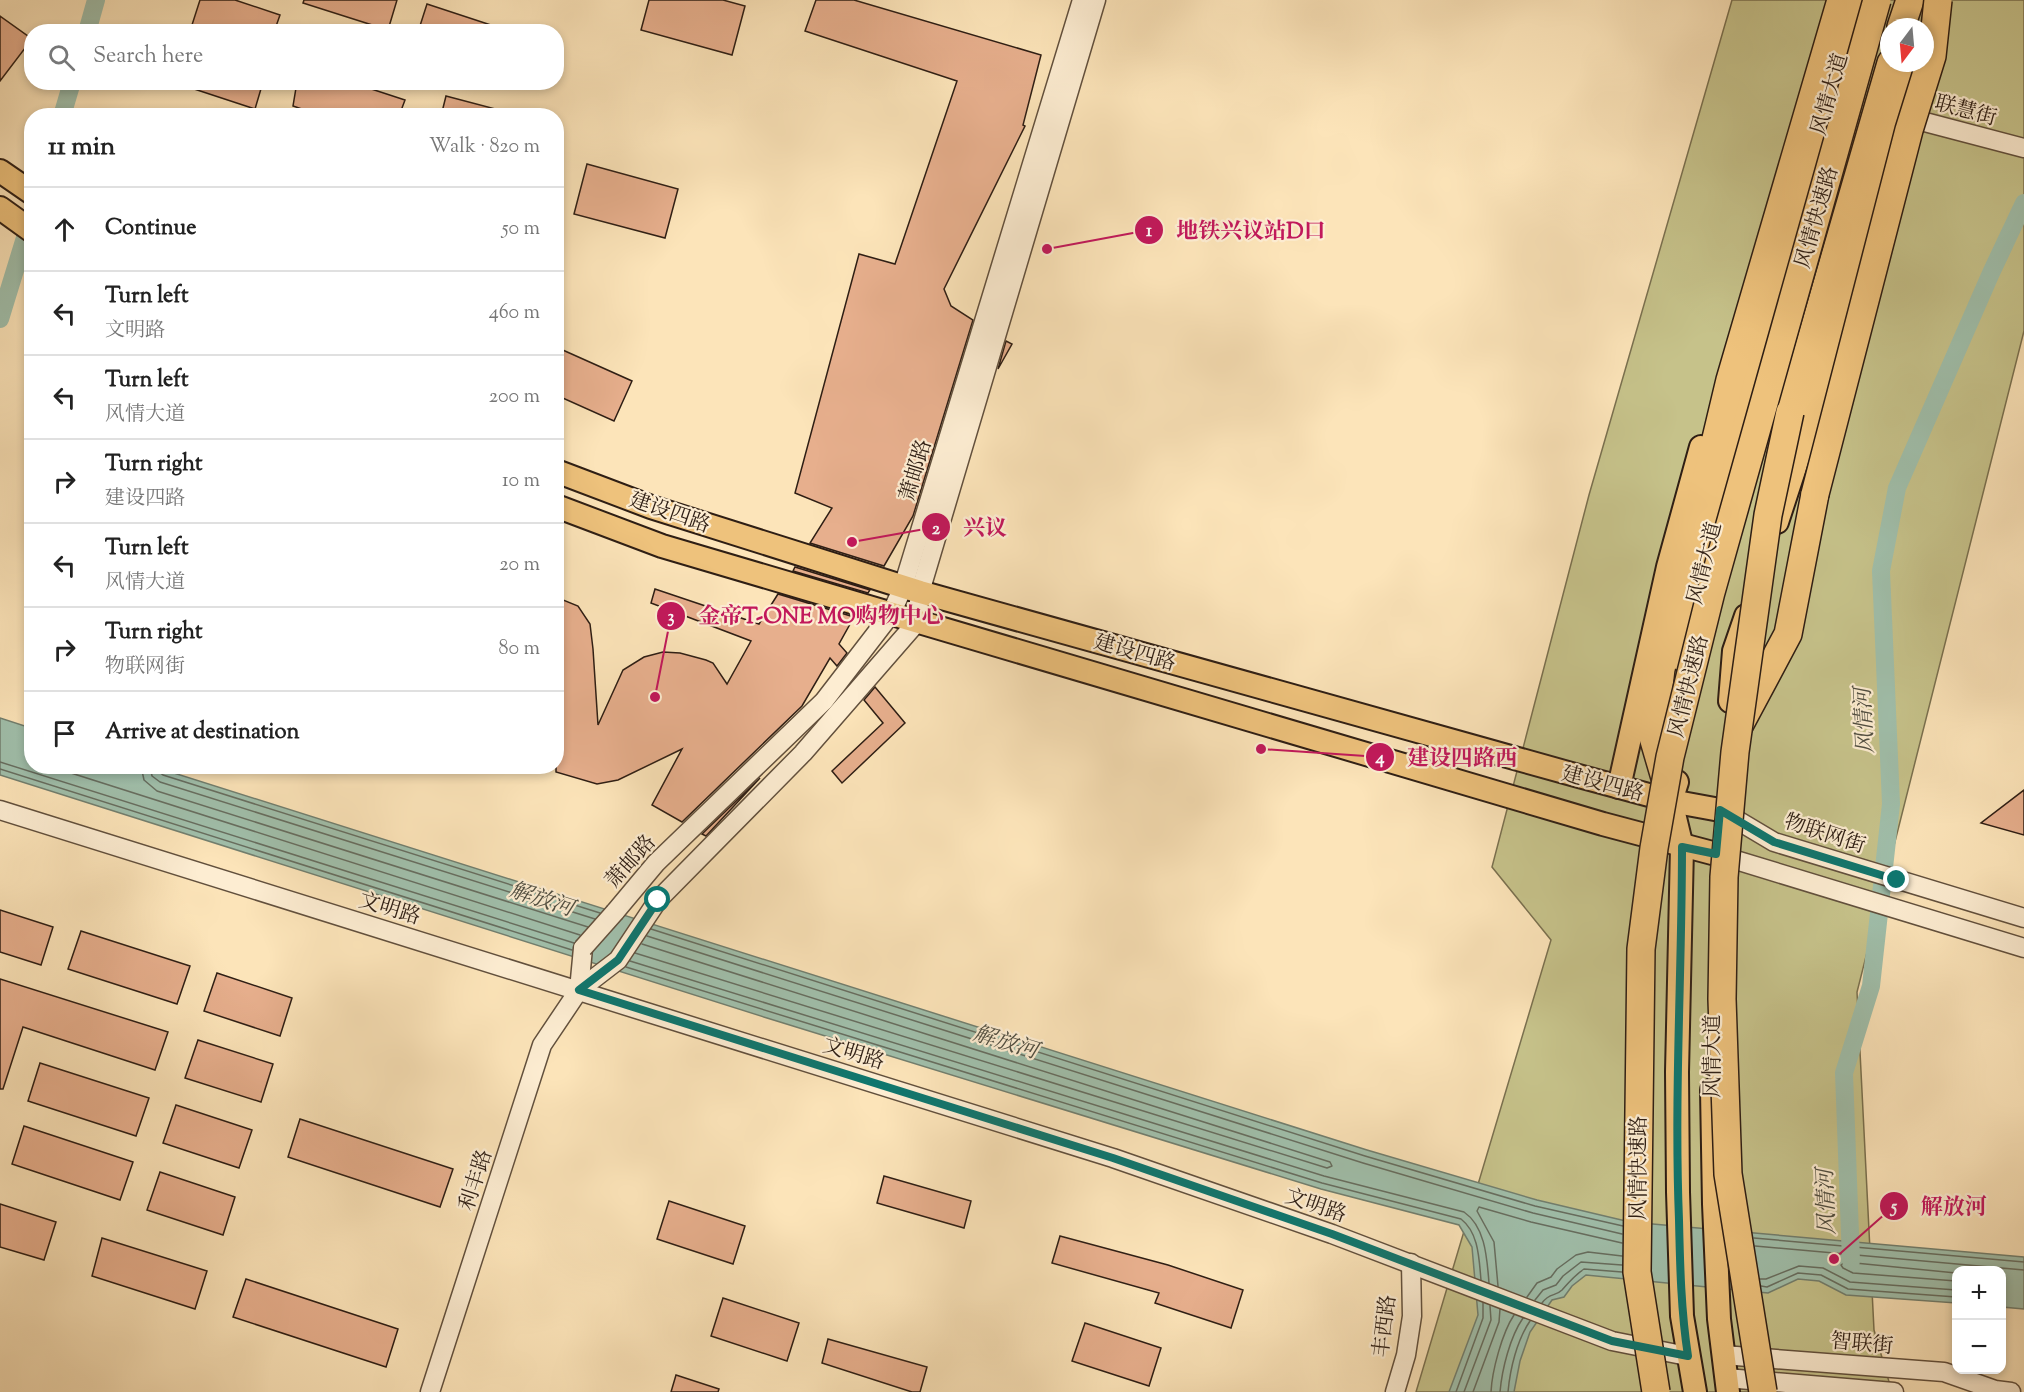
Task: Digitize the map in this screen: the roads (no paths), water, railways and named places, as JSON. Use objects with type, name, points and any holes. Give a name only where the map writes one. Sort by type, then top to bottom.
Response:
[{"type":"highway","points":[[1671,801],[1653,737],[1661,669],[1730,380],[1841,0]]},
{"type":"highway","name":"风情快速路","points":[[1656,1392],[1637,1272],[1641,949],[1654,848],[1670,758],[1711,592],[1877,0]]},
{"type":"highway","points":[[1904,18],[1910,0]]},
{"type":"highway","points":[[1727,749],[1788,634],[1815,494],[1906,141],[1932,56],[1938,0]]},
{"type":"highway","name":"风情快速路","points":[[1763,1392],[1728,1174],[1722,999],[1724,878],[1735,752],[1768,515],[1790,412],[1887,72]]},
{"type":"main road","points":[[1619,787],[1668,567],[1827,0]]},
{"type":"main road","name":"风情大道","points":[[1695,1392],[1682,1316],[1678,1192],[1677,1072],[1682,847],[1671,801],[1680,767],[1679,668],[1701,570],[1793,222],[1855,0]]},
{"type":"main road","points":[[1925,18],[1930,0]]},
{"type":"main road","name":"风情大道","points":[[1727,1385],[1719,1319],[1714,1204],[1712,896],[1734,651],[1798,458],[1910,72]]},
{"type":"main road","points":[[2,210],[24,225]]},
{"type":"main road","name":"建设四路","points":[[564,474],[651,507],[912,589],[1619,787],[1671,801],[1720,810]]},
{"type":"main road","name":"建设四路","points":[[564,509],[662,546],[1682,847],[1716,854]]},
{"type":"street","name":"萧邮路","points":[[579,990],[583,948],[656,863],[824,701],[912,589],[1082,0]]},
{"type":"street","points":[[579,990],[618,960],[658,900],[802,753],[918,622],[912,589],[1025,239],[1096,0]]},
{"type":"street","name":"联慧街","points":[[1897,115],[2018,147]]},
{"type":"street","name":"文明路","points":[[0,810],[1113,1158],[1411,1263],[1436,1275],[1612,1341],[1688,1356]]},
{"type":"street","name":"物联网街","points":[[1720,810],[1774,842],[2024,918]]},
{"type":"street","points":[[1716,854],[2024,948]]},
{"type":"street","name":"利丰路","points":[[430,1392],[542,1045],[579,990]]},
{"type":"street","name":"丰西路","points":[[1395,1392],[1406,1355],[1412,1316],[1411,1263]]},
{"type":"street","name":"智联街","points":[[1723,1355],[1944,1372],[1999,1391]]},
{"type":"street","points":[[1727,1385],[1894,1392]]},
{"type":"water","points":[[0,718],[24,726],[24,774],[177,774],[1367,1150],[1537,1200],[1630,1222],[2024,1257],[2024,1309],[2006,1307],[2006,1266],[1952,1266],[1952,1303],[1846,1295],[1819,1281],[1798,1279],[1768,1293],[1586,1275],[1572,1286],[1564,1297],[1552,1300],[1530,1332],[1520,1361],[1514,1392],[1449,1392],[1478,1315],[1472,1247],[1459,1225],[1321,1189],[767,1018],[0,775]]},
{"type":"waterway","points":[[89,24],[96,0]]},
{"type":"waterway","points":[[64,108],[70,90]]},
{"type":"waterway","name":"风情河","points":[[1851,1261],[1844,1073],[1871,986],[1891,804],[1881,571],[1897,488],[2024,203]]},
{"type":"waterway","points":[[0,319],[24,241]]},
{"type":"place","name":"地铁兴议站D口","points":[[1047,249]]},
{"type":"place","name":"兴议","points":[[852,542]]},
{"type":"place","name":"金帝T-ONE MO购物中心","points":[[655,697]]},
{"type":"place","name":"建设四路西","points":[[1261,749]]},
{"type":"place","name":"解放河","points":[[1834,1259]]}]
